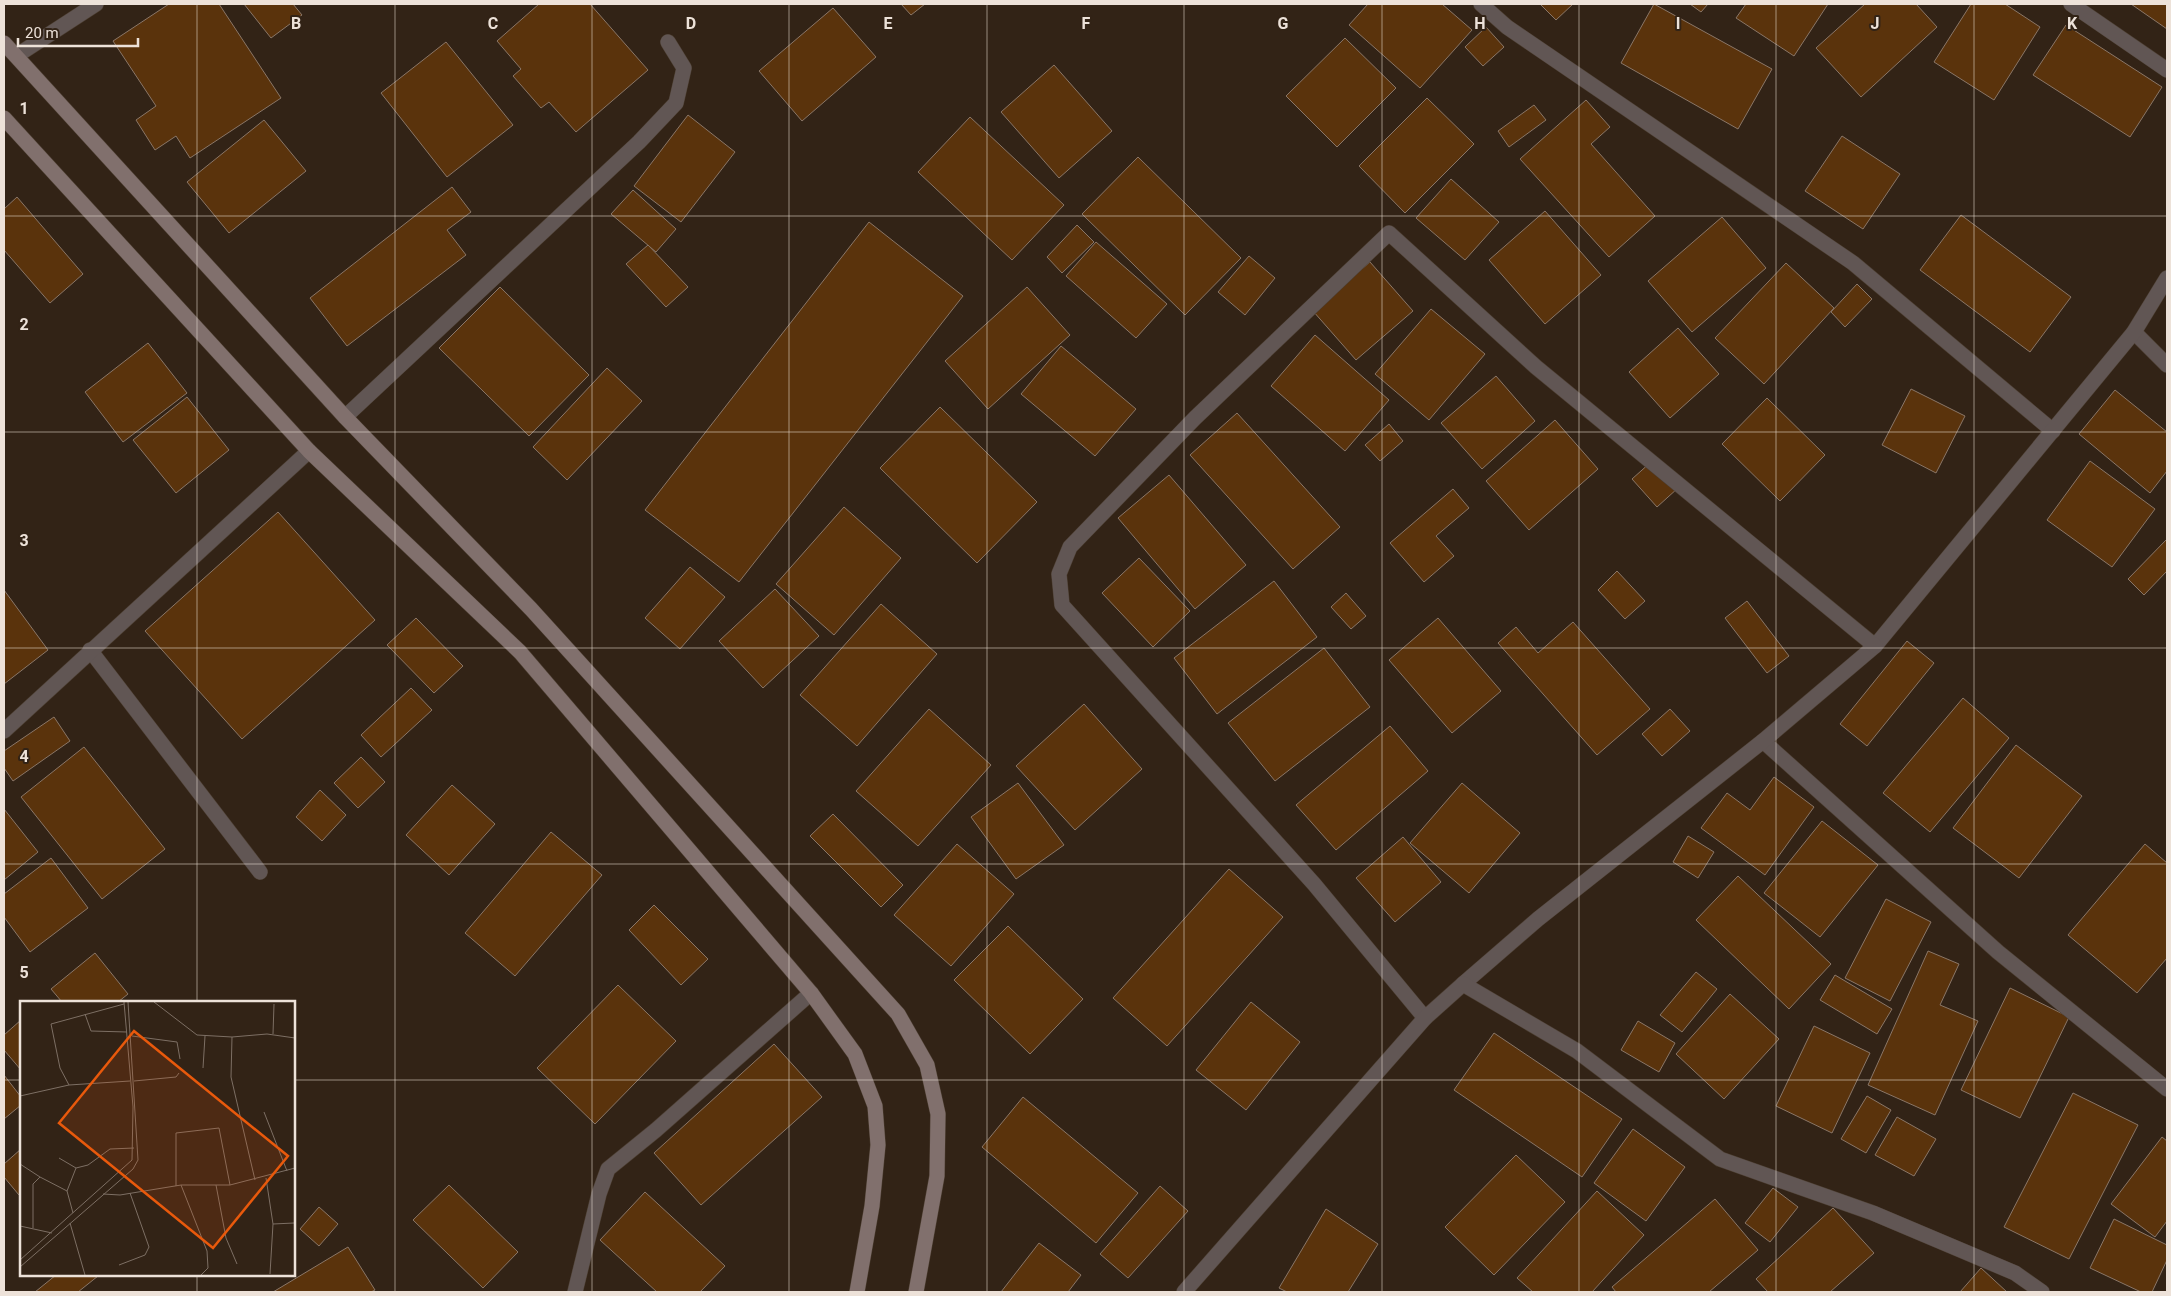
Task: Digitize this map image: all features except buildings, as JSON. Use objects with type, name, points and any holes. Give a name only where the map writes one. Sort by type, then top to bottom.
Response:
[{"type":"street","points":[[16,56],[96,4]]},
{"type":"street","points":[[1481,4],[1507,27],[1853,263],[2054,431]]},
{"type":"street","points":[[2070,4],[2167,70]]},
{"type":"street","points":[[345,417],[639,142],[676,103],[684,68],[668,42]]},
{"type":"street","points":[[4,43],[345,417],[531,609],[898,1014],[927,1065],[938,1114],[937,1176],[916,1292]]},
{"type":"street","points":[[4,118],[309,450],[520,652],[811,993],[855,1054],[875,1106],[878,1145],[873,1197],[857,1292]]},
{"type":"street","points":[[1425,1018],[1314,884],[1062,605],[1059,574],[1070,547],[1195,418],[1389,233],[1536,367],[1875,646]]},
{"type":"street","points":[[1184,1292],[1425,1018],[1538,919],[1763,741],[1875,646],[2134,332],[2167,278]]},
{"type":"street","points":[[2134,332],[2167,365]]},
{"type":"street","points":[[4,731],[309,450]]},
{"type":"street","points":[[90,650],[260,872]]},
{"type":"street","points":[[1763,741],[1998,952],[2167,1089]]},
{"type":"street","points":[[1463,984],[1577,1052],[1720,1159],[1873,1213],[2015,1273],[2042,1292]]},
{"type":"street","points":[[575,1292],[599,1194],[608,1169],[656,1130],[811,993]]}]
